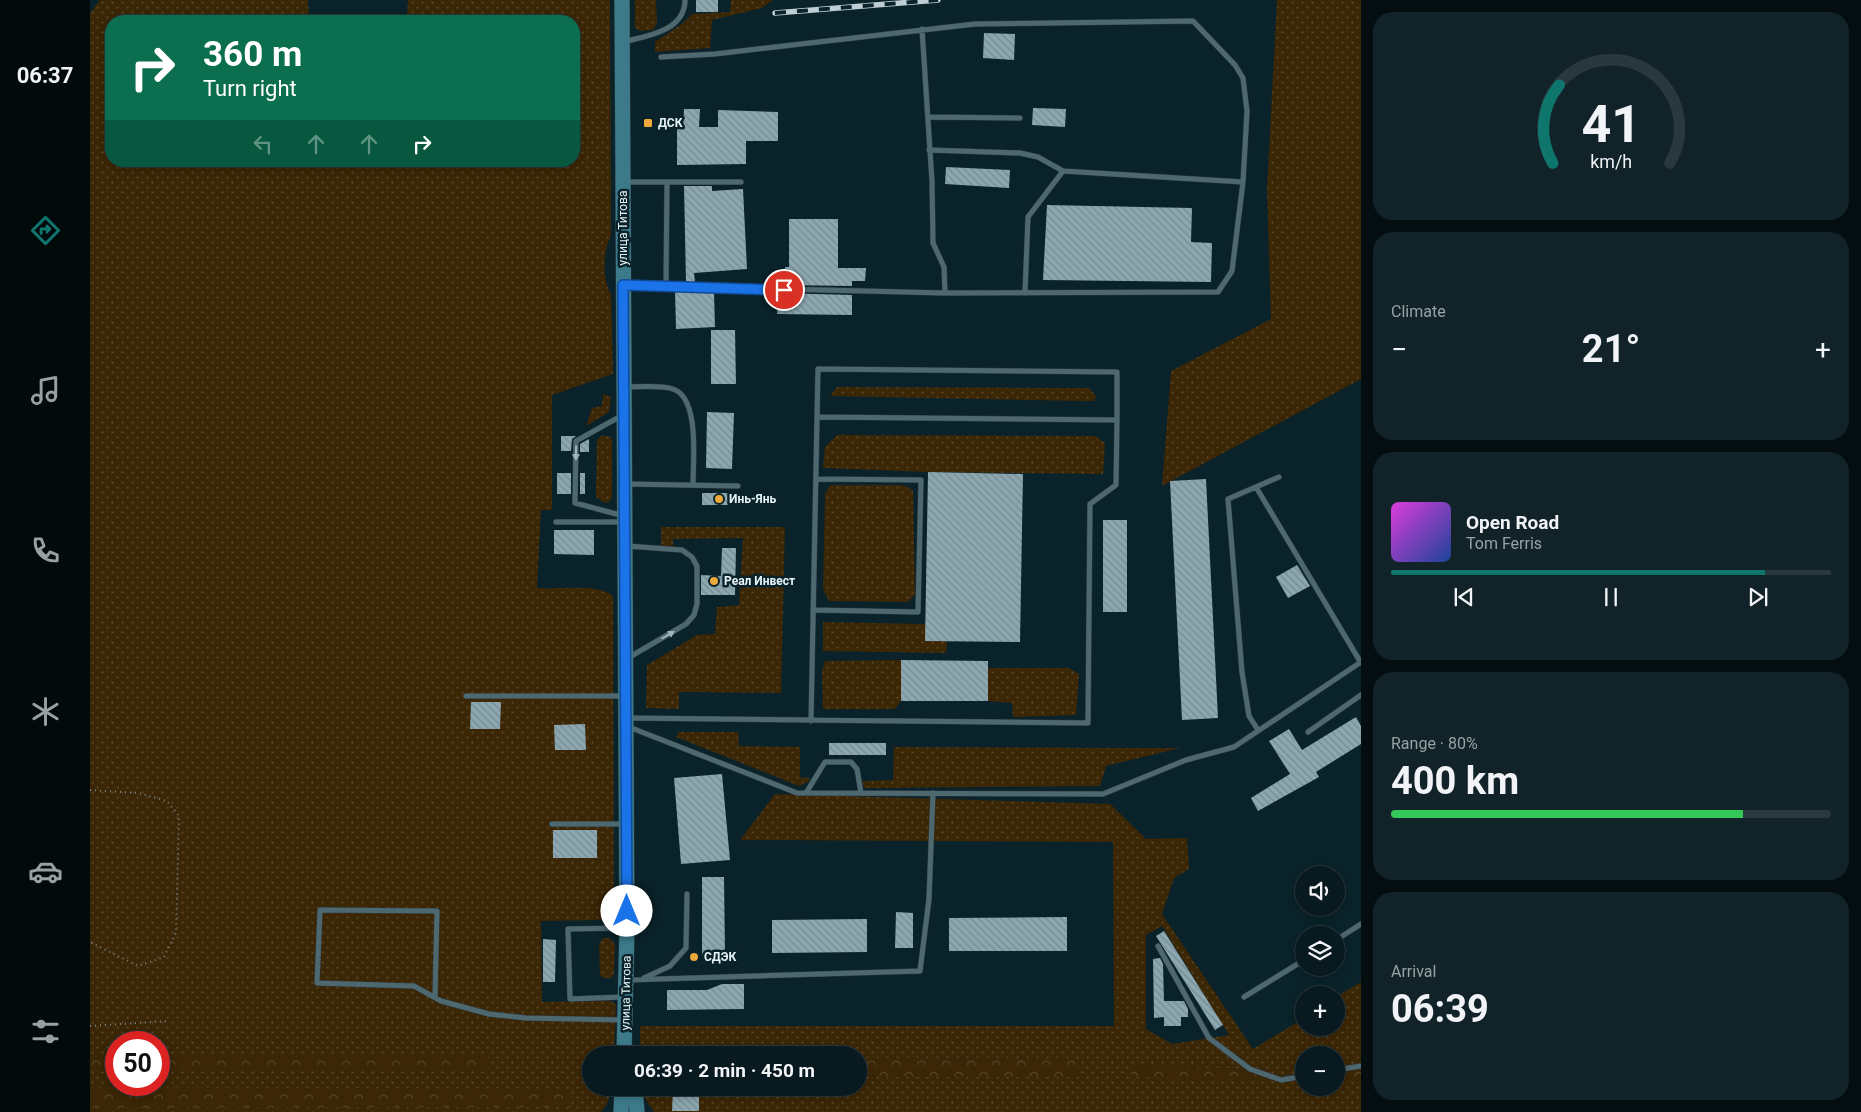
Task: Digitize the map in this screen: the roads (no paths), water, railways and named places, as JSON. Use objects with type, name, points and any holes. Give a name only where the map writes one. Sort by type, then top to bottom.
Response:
[{"type":"main road","name":"улица Титова","points":[[622,0],[627,928],[632,980],[626,997],[627,1020],[625,1046]]},
{"type":"main road","points":[[627,1020],[630,1046]]},
{"type":"lane","points":[[623,42],[652,35],[679,21],[683,16],[685,0]]},
{"type":"lane","points":[[623,285],[945,293],[1218,292],[1232,271],[1243,182],[1247,111],[1243,78],[1236,65],[1193,21],[975,24],[715,54],[661,57]]},
{"type":"lane","points":[[922,29],[933,243],[944,267],[945,293]]},
{"type":"lane","points":[[928,117],[1020,118]]},
{"type":"lane","points":[[929,150],[1020,153],[1038,157],[1063,171],[1243,182]]},
{"type":"lane","points":[[1026,293],[1028,217],[1063,171]]},
{"type":"lane","points":[[622,182],[741,182]]},
{"type":"lane","points":[[666,286],[667,182]]},
{"type":"lane","points":[[626,722],[1088,723],[1090,504],[1116,485],[1117,372],[818,369],[811,721]]},
{"type":"lane","points":[[623,387],[672,388],[685,397],[693,430],[693,485]]},
{"type":"lane","points":[[624,415],[576,441],[575,503],[625,519]]},
{"type":"lane","points":[[818,417],[1117,420]]},
{"type":"lane","points":[[1258,730],[1248,716],[1242,672],[1228,499],[1279,477]]},
{"type":"lane","points":[[814,610],[918,612],[921,480],[817,479]]},
{"type":"lane","points":[[624,484],[738,486]]},
{"type":"lane","points":[[626,722],[797,793],[1103,794],[1186,760],[1234,747],[1361,663],[1256,487]]},
{"type":"lane","points":[[556,522],[625,519]]},
{"type":"lane","points":[[625,546],[682,550],[692,557],[696,566],[697,604],[694,616],[686,624],[626,659]]},
{"type":"lane","points":[[1308,732],[1361,695]]},
{"type":"lane","points":[[466,696],[626,696]]},
{"type":"lane","points":[[806,793],[825,762],[851,762],[857,769],[861,794]]},
{"type":"lane","points":[[632,980],[920,970],[929,899],[933,794]]},
{"type":"lane","points":[[552,824],[626,824]]},
{"type":"lane","points":[[632,980],[652,976],[670,966],[686,948],[686,894]]},
{"type":"lane","points":[[435,998],[437,911],[320,910],[317,983],[414,986],[435,998],[489,1014],[526,1018],[627,1020]]},
{"type":"lane","points":[[1345,934],[1361,924]]},
{"type":"lane","points":[[626,997],[570,998],[568,929],[627,928]]},
{"type":"lane","points":[[1158,946],[1209,1038],[1250,1069],[1281,1080],[1295,1078]]},
{"type":"lane","points":[[1244,997],[1295,966]]},
{"type":"lane","points":[[1345,1069],[1361,1066]]},
{"type":"railway","points":[[775,13],[938,0]]},
{"type":"place","name":"ДСК","points":[[648,123]]},
{"type":"place","name":"Инь-Янь","points":[[719,499]]},
{"type":"place","name":"Реал Инвест","points":[[714,581]]},
{"type":"place","name":"СДЭК","points":[[694,957]]}]
